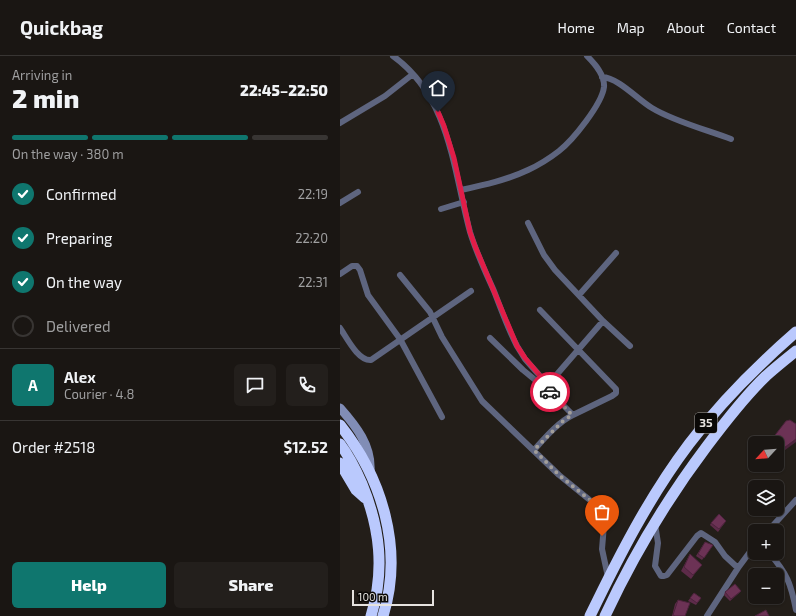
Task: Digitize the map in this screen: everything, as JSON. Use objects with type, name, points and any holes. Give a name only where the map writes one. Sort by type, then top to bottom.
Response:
[{"type":"highway","name":"35","points":[[590,616],[634,530],[654,497],[697,434],[755,369],[796,332]]},
{"type":"highway","name":"35","points":[[605,616],[652,538],[655,522],[685,476],[718,430],[765,377],[796,350]]},
{"type":"highway","points":[[340,425],[356,447],[370,472],[385,512],[389,537],[390,576],[383,616]]},
{"type":"highway","points":[[340,444],[353,464],[369,500],[376,523],[380,556],[378,584],[371,616]]},
{"type":"highway","points":[[340,463],[356,490],[369,500]]},
{"type":"street","points":[[393,56],[405,65],[424,87],[444,126],[454,158],[470,232],[513,338],[525,358],[546,386],[572,415]]},
{"type":"street","points":[[461,190],[491,183],[527,171],[560,150],[577,133],[602,96],[604,86],[602,77],[587,56]]},
{"type":"street","points":[[340,123],[386,96],[413,74]]},
{"type":"street","points":[[602,77],[618,83],[652,108],[675,119],[731,139]]},
{"type":"street","points":[[340,203],[358,192]]},
{"type":"street","points":[[441,210],[464,202]]},
{"type":"street","points":[[528,224],[536,242],[548,262],[603,321],[630,346]]},
{"type":"street","points":[[580,295],[616,253]]},
{"type":"street","points":[[340,274],[352,266],[359,268],[368,295],[400,339],[442,417]]},
{"type":"street","points":[[400,275],[430,312],[442,337],[478,396],[559,475],[591,501],[601,512],[604,525],[602,549],[609,578]]},
{"type":"street","points":[[340,328],[362,358],[368,360],[373,359],[400,339],[433,318],[470,290]]},
{"type":"street","points":[[534,450],[563,421],[572,415],[612,396],[616,391],[612,384],[540,310]]},
{"type":"street","points":[[546,386],[603,321]]},
{"type":"street","points":[[490,338],[523,370],[546,386]]},
{"type":"street","points":[[340,408],[353,423],[364,440],[369,456],[370,472]]},
{"type":"street","points":[[774,524],[796,500]]},
{"type":"street","points":[[652,538],[655,566],[661,576],[667,574],[698,535],[702,533],[715,542],[725,556],[738,568]]},
{"type":"street","points":[[707,616],[748,555]]},
{"type":"street","points":[[775,560],[783,569],[789,582],[796,610]]},
{"type":"street","points":[[605,563],[617,561]]},
{"type":"building","points":[[790,420],[796,424],[796,439],[784,448],[784,436],[774,436],[786,421]]},
{"type":"building","points":[[719,514],[726,521],[719,529],[711,523]]},
{"type":"building","points":[[705,542],[713,545],[704,558],[698,554]]},
{"type":"building","points":[[690,554],[702,565],[693,575],[684,567]]},
{"type":"building","points":[[735,584],[741,591],[731,599],[725,592]]},
{"type":"building","points":[[694,593],[701,598],[697,603],[690,598]]},
{"type":"building","points":[[678,600],[690,603],[685,616],[673,615]]},
{"type":"building","points":[[766,610],[769,616],[755,616]]},
{"type":"way so far","points":[[550,392],[572,415],[544,438],[534,450],[559,475],[591,501],[601,512],[604,529],[602,536]]},
{"type":"route","points":[[438,112],[454,158],[470,232],[479,257],[517,346],[525,358],[548,385],[545,388],[550,392]]}]
